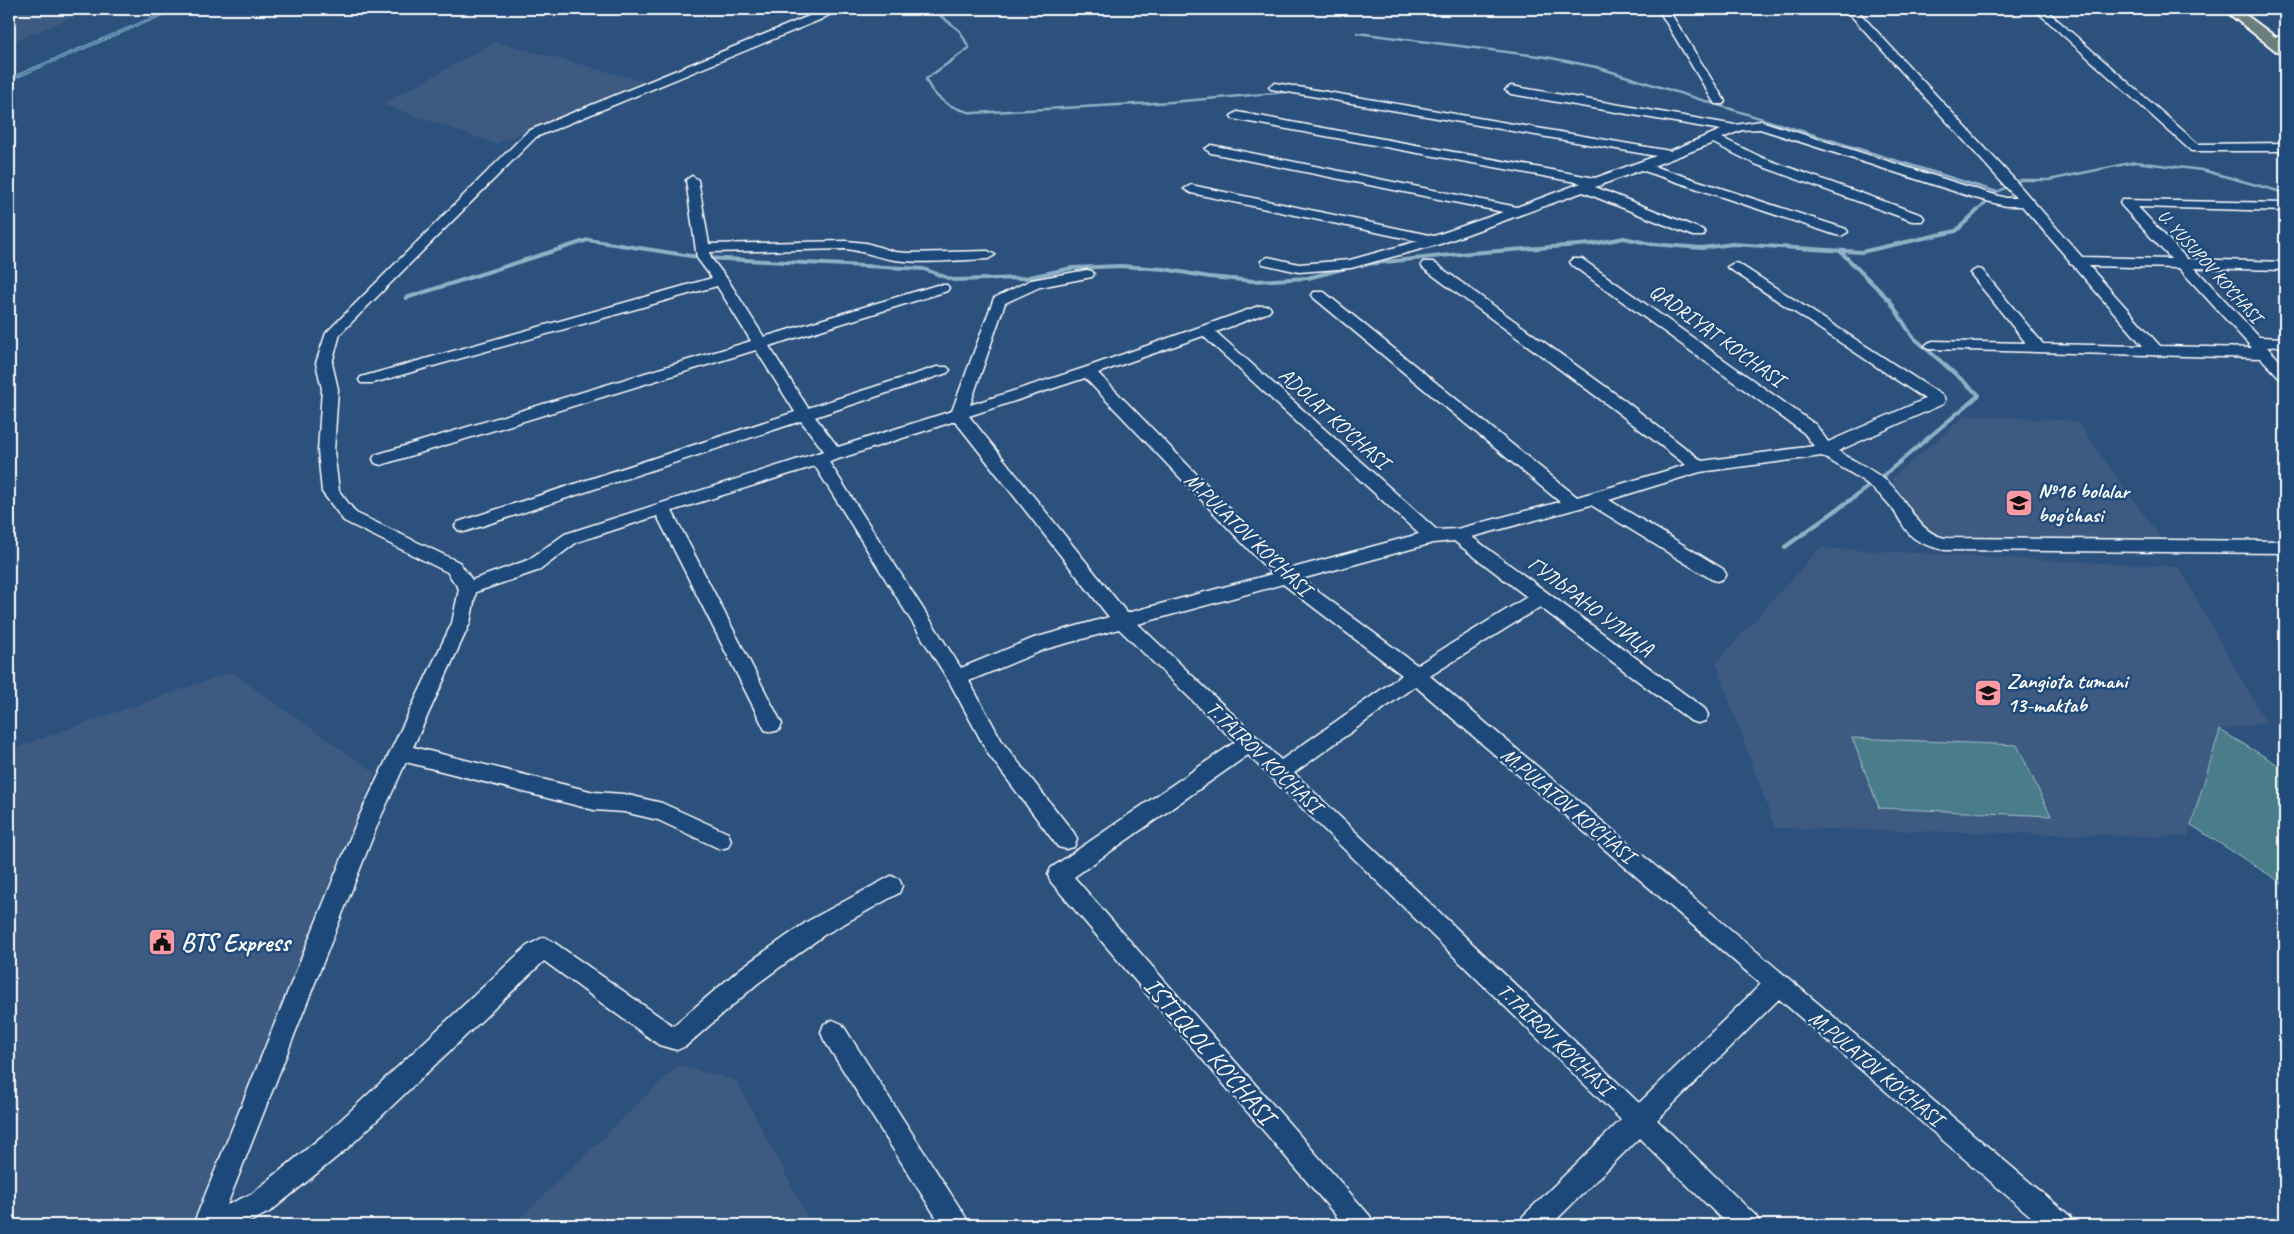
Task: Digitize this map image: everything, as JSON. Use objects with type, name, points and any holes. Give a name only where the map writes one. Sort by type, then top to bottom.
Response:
[{"type":"main road","points":[[2230,9],[2285,52]]},
{"type":"street","points":[[468,588],[453,568],[350,517],[330,492],[326,451],[330,389],[324,363],[333,334],[532,134],[834,9]]},
{"type":"street","points":[[1663,9],[1719,101]]},
{"type":"street","points":[[1850,9],[2006,179],[2075,261],[2156,351]]},
{"type":"street","points":[[2039,9],[2195,148],[2285,147]]},
{"type":"street","points":[[2270,40],[2285,40]]},
{"type":"street","points":[[1275,87],[1671,155]]},
{"type":"street","points":[[1511,90],[1732,128]]},
{"type":"street","points":[[1237,116],[1589,184],[1698,233]]},
{"type":"street","points":[[1268,261],[1299,268],[1334,267],[1435,241],[1671,155],[1732,128],[1748,124],[1761,124],[1984,187],[2006,179]]},
{"type":"street","points":[[1822,132],[1984,187],[2006,202],[2021,197]]},
{"type":"street","points":[[1712,138],[1759,162],[1917,218]]},
{"type":"street","points":[[1211,149],[1520,211]]},
{"type":"street","points":[[1640,166],[1841,232]]},
{"type":"street","points":[[692,180],[704,258],[720,280],[804,414],[826,456],[957,678],[996,749],[1066,840]]},
{"type":"street","points":[[1191,189],[1435,241]]},
{"type":"street","name":"U. YUSUPOV KO‘CHASI","points":[[2285,207],[2127,203],[2285,375]]},
{"type":"street","points":[[702,248],[846,245],[866,247],[894,256],[908,257],[988,255]]},
{"type":"street","points":[[2075,261],[2285,266]]},
{"type":"street","name":"QADRIYAT KO'CHASI","points":[[1577,262],[1810,429],[1825,450]]},
{"type":"street","points":[[1428,266],[1610,399],[1700,468]]},
{"type":"street","points":[[957,678],[1041,643],[1433,538],[1457,535],[1700,468],[1825,450],[1937,400],[1734,267]]},
{"type":"street","points":[[1977,273],[2038,348]]},
{"type":"street","points":[[959,415],[999,301],[1036,282],[1087,274]]},
{"type":"street","points":[[367,380],[720,280]]},
{"type":"street","points":[[381,459],[942,288]]},
{"type":"street","points":[[1319,295],[1574,504]]},
{"type":"street","points":[[206,1225],[364,830],[461,623],[464,596],[468,588],[534,565],[571,538],[959,415],[1206,331],[1264,309]]},
{"type":"street","name":"ADOLAT KO'CHASI","points":[[1206,331],[1433,538]]},
{"type":"street","points":[[1932,346],[2156,351],[2259,347],[2285,342]]},
{"type":"street","points":[[464,526],[942,370]]},
{"type":"street","name":"M.PULATOV KO'CHASI","points":[[1088,372],[1287,578],[1416,676],[2061,1225]]},
{"type":"street","name":"T.TAIROV KO'CHASI","points":[[959,415],[1122,620],[1747,1225]]},
{"type":"street","points":[[1825,450],[1875,481],[1889,493],[1918,534],[1930,541],[1945,544],[2285,547]]},
{"type":"street","points":[[1593,498],[1717,574]]},
{"type":"street","points":[[662,508],[772,724]]},
{"type":"street","name":"ГУЛЬРАНО УЛИЦА","points":[[1457,535],[1698,715]]},
{"type":"street","points":[[1280,772],[1416,676],[1542,597]]},
{"type":"street","points":[[1059,874],[1250,743]]},
{"type":"street","points":[[400,752],[594,801],[624,803],[662,812],[720,840]]},
{"type":"street","name":"ISTIQLOL KO'CHASI","points":[[1059,874],[1361,1225]]},
{"type":"street","points":[[216,1225],[262,1202],[340,1138],[535,954],[544,948],[668,1037],[677,1038],[749,976],[816,928],[890,886]]},
{"type":"street","points":[[1532,1225],[1778,984]]},
{"type":"street","points":[[833,1032],[956,1225]]},
{"type":"shaded area","points":[[9,9],[92,9],[9,44]]},
{"type":"shaded area","points":[[172,9],[178,9],[9,81],[9,78]]},
{"type":"shaded area","points":[[496,42],[642,81],[496,144],[382,104]]},
{"type":"shaded area","name":"№16 bolalar bog'chasi","points":[[1966,415],[2076,421],[2168,548],[1941,539],[1915,526],[1891,479]]},
{"type":"shaded area","name":"Zangiota tumani 13-maktab","points":[[1820,548],[2179,567],[2266,723],[2220,730],[2187,837],[1775,828],[1716,663]]},
{"type":"shaded area","points":[[231,672],[375,773],[230,1131],[195,1225],[9,1225],[9,750]]},
{"type":"shaded area","points":[[678,1065],[737,1081],[812,1225],[513,1225]]},
{"type":"green space","points":[[2220,730],[2285,769],[2285,885],[2191,825]]},
{"type":"green space","points":[[1852,738],[2017,745],[2051,816],[1879,808]]},
{"type":"waterway","points":[[932,9],[960,31],[969,48],[926,79],[933,92],[945,102],[958,109],[973,113],[1172,102],[1286,92]]},
{"type":"waterway","points":[[1357,33],[1546,57],[1596,67],[1997,192]]},
{"type":"waterway","points":[[1997,192],[2021,180],[2049,180],[2135,162],[2202,170],[2285,193]]},
{"type":"waterway","points":[[1977,211],[1997,192]]},
{"type":"waterway","points":[[1357,265],[1470,253],[1592,244],[1624,238],[1651,244],[1702,248],[1732,244],[1861,252],[1956,231],[1978,210]]},
{"type":"waterway","points":[[406,298],[588,240],[704,258],[924,269],[953,280],[1025,278],[1072,268],[1121,266],[1164,269],[1209,277],[1254,281],[1308,278],[1350,267]]},
{"type":"waterway","points":[[1840,251],[1890,301],[1912,336],[1979,395],[1883,476]]},
{"type":"waterway","points":[[1785,547],[1885,475]]},
{"type":"place","name":"№16 bolalar bog'chasi","points":[[2019,503]]},
{"type":"place","name":"Zangiota tumani 13-maktab","points":[[1988,693]]},
{"type":"place","name":"BTS Express","points":[[162,942]]}]
